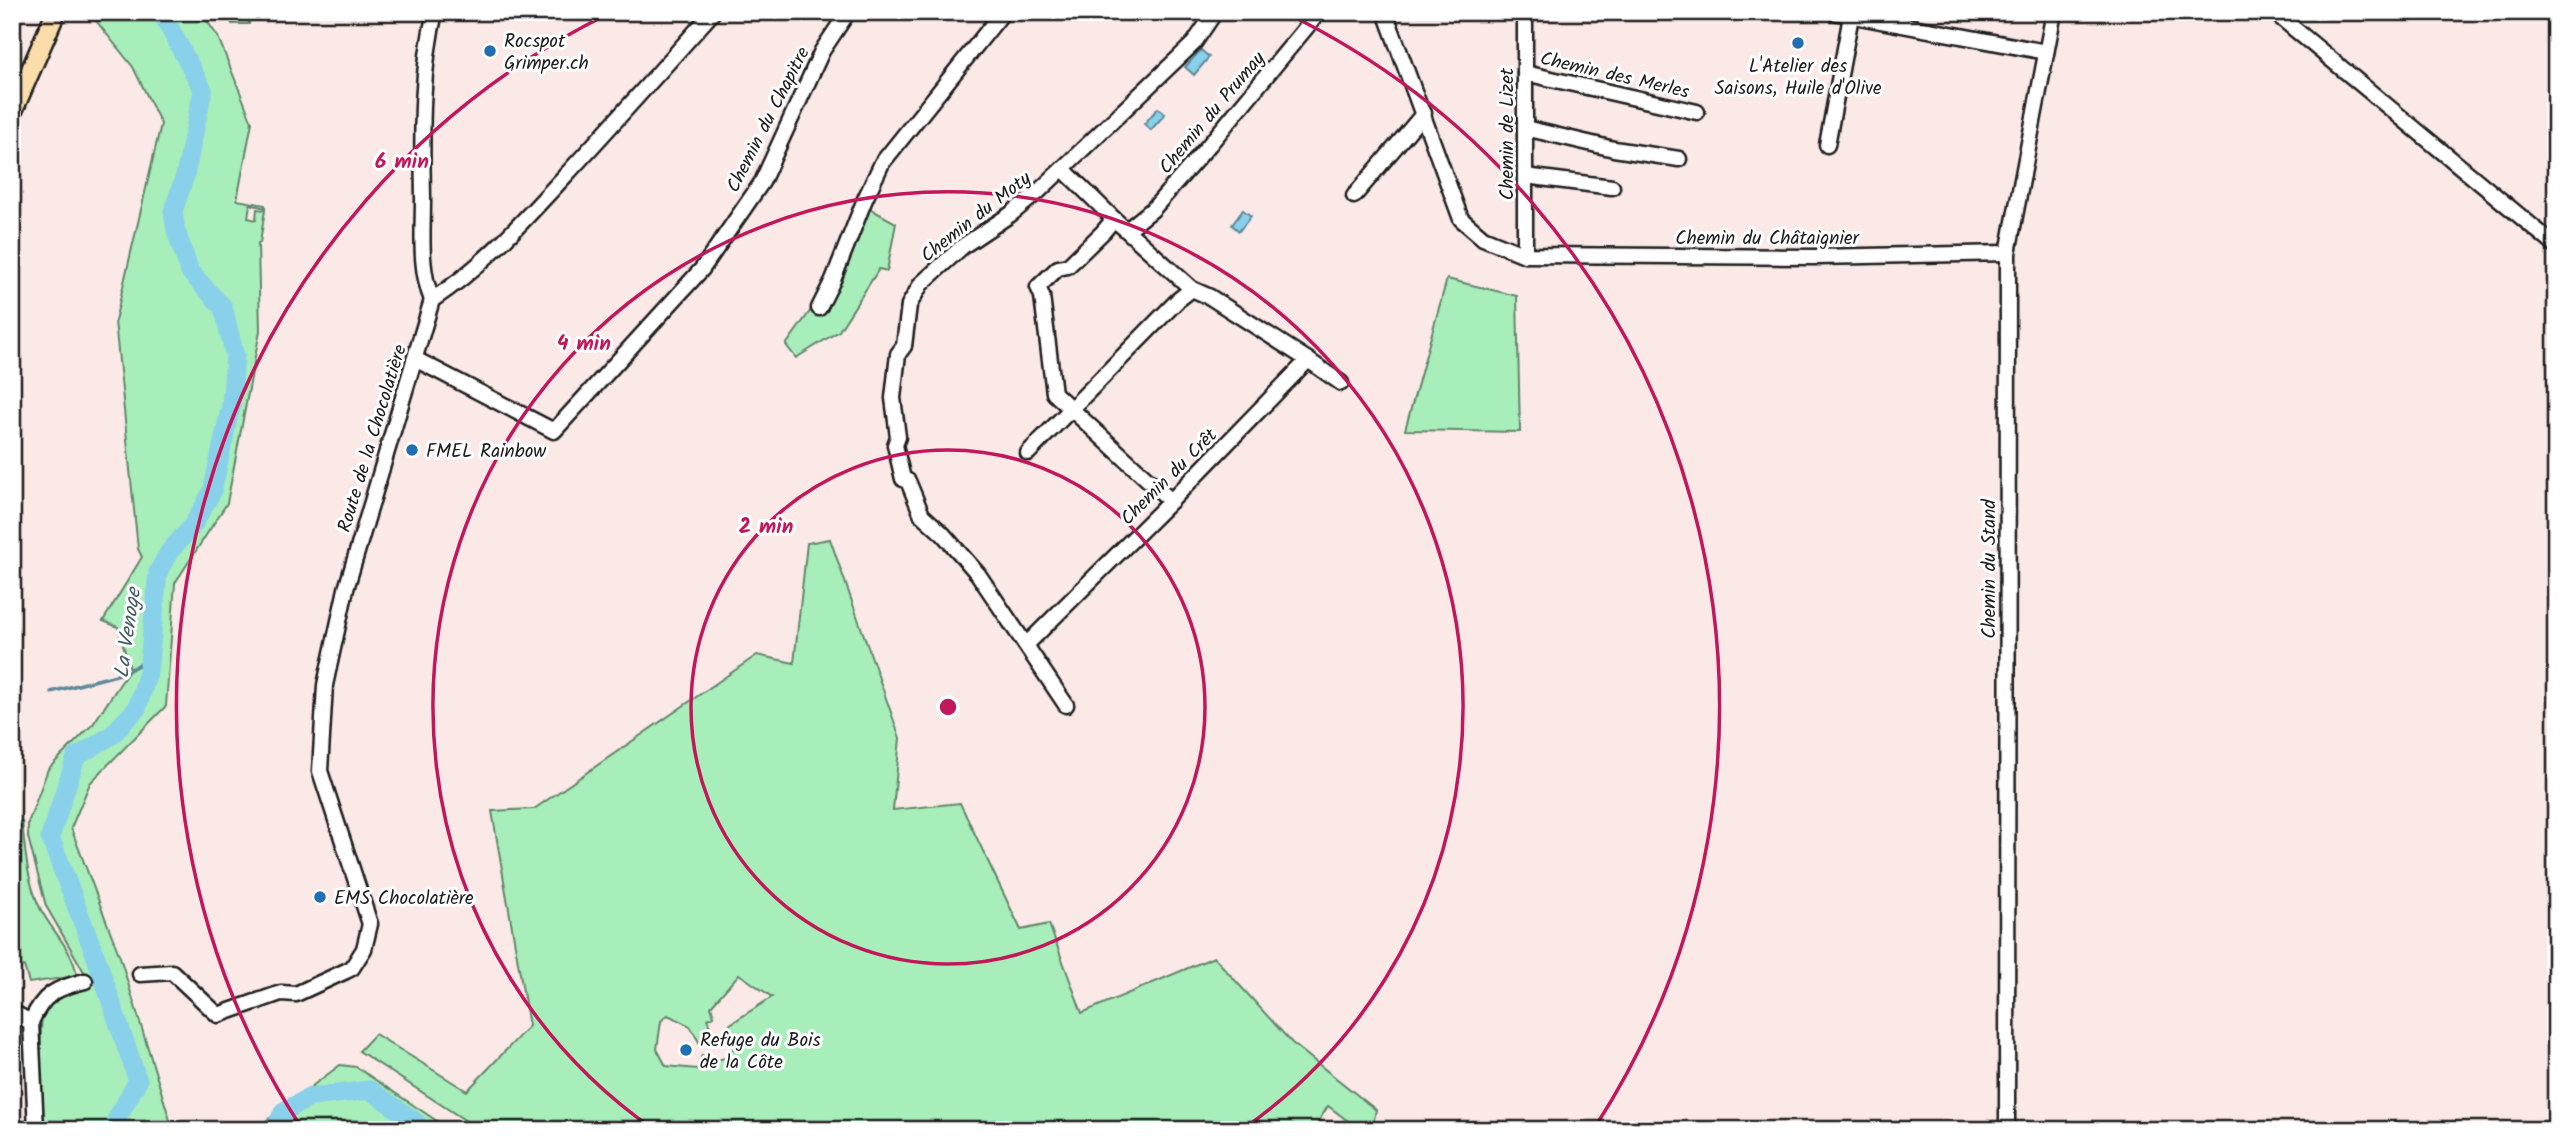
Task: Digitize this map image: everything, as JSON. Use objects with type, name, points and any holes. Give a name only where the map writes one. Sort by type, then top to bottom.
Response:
[{"type":"main road","points":[[12,113],[56,12]]},
{"type":"street","points":[[435,12],[428,48],[422,111],[424,268],[432,300],[482,261],[530,214],[713,12]]},
{"type":"street","name":"Chemin du Chapitre","points":[[415,359],[554,431],[702,269],[762,182],[822,51],[848,12]]},
{"type":"street","points":[[818,308],[833,280],[864,199],[882,163],[1003,12]]},
{"type":"street","name":"Chemin du Moty","points":[[1066,705],[978,574],[943,534],[922,515],[908,481],[903,479],[895,445],[898,436],[892,398],[898,354],[904,346],[909,305],[921,284],[963,246],[1012,214],[1063,169],[1194,43],[1215,12]]},
{"type":"street","name":"Chemin du Prumay","points":[[1127,230],[1153,209],[1319,12]]},
{"type":"street","points":[[1385,12],[1461,219],[1483,237],[1525,255]]},
{"type":"street","name":"Chemin de Lizet","points":[[1525,12],[1525,255]]},
{"type":"street","points":[[1833,12],[2046,52]]},
{"type":"street","name":"Chemin du Stand","points":[[2007,1130],[2008,253],[2054,12]]},
{"type":"street","points":[[2274,12],[2556,246]]},
{"type":"street","points":[[1827,141],[1851,16]]},
{"type":"street","name":"Chemin des Merles","points":[[1525,73],[1696,113]]},
{"type":"street","points":[[1354,196],[1423,113]]},
{"type":"street","points":[[1525,128],[1614,149],[1679,159]]},
{"type":"street","points":[[1063,169],[1192,289],[1210,297],[1341,383]]},
{"type":"street","points":[[1525,176],[1612,187]]},
{"type":"street","points":[[1114,219],[1068,265],[1058,268],[1038,287],[1042,296],[1055,393],[1171,501]]},
{"type":"street","name":"Chemin du Châtaignier","points":[[1525,255],[1817,257],[2008,253]]},
{"type":"street","points":[[1028,453],[1178,300],[1192,289]]},
{"type":"street","name":"Route de la Chocolatière","points":[[140,974],[172,972],[218,1015],[281,993],[296,994],[310,989],[352,968],[365,949],[370,924],[320,771],[324,685],[346,589],[432,300]]},
{"type":"street","name":"Chemin du Crêt","points":[[1026,645],[1308,360]]},
{"type":"street","points":[[36,1130],[30,1022],[38,1006],[51,993],[67,985],[85,981]]},
{"type":"street","points":[[12,1012],[30,1022]]},
{"type":"green space","points":[[89,12],[201,12],[218,37],[252,122],[237,200],[265,205],[265,208],[250,204],[248,218],[256,220],[257,209],[265,210],[258,243],[260,331],[227,503],[175,583],[166,706],[90,783],[71,828],[120,957],[173,1130],[42,1130],[39,1076],[42,1010],[63,992],[91,984],[46,906],[28,837],[28,823],[48,769],[93,724],[130,669],[118,627],[103,621],[142,557],[138,549],[115,321],[161,124],[133,67]]},
{"type":"green space","points":[[232,12],[249,12],[249,24],[232,24]]},
{"type":"green space","points":[[865,206],[896,223],[887,271],[879,269],[839,331],[796,358],[786,345],[823,293]]},
{"type":"green space","points":[[1447,279],[1517,296],[1520,432],[1405,430]]},
{"type":"green space","points":[[830,539],[900,738],[893,810],[960,803],[1021,930],[1049,924],[1082,1013],[1214,957],[1292,1043],[1376,1110],[1372,1130],[1360,1130],[1328,1106],[1313,1130],[480,1130],[359,1051],[375,1034],[467,1091],[529,1026],[492,811],[534,809],[757,655],[794,663],[807,543]],"holes":[[[739,974],[772,997],[729,1025],[736,1044],[729,1057],[714,1061],[702,1055],[697,1069],[666,1066],[657,1049],[661,1021],[668,1015],[690,1026],[699,1042],[711,1034],[708,1019],[714,1016],[711,1006]]]},
{"type":"green space","points":[[22,821],[32,887],[45,917],[71,957],[77,976],[29,983],[24,966],[12,969],[12,824]]},
{"type":"green space","points":[[340,1065],[356,1067],[446,1127],[446,1130],[254,1130]]},
{"type":"water","points":[[1201,50],[1209,57],[1194,75],[1185,67]]},
{"type":"water","points":[[1158,108],[1165,114],[1151,130],[1144,124]]},
{"type":"water","points":[[1243,210],[1251,216],[1239,231],[1232,225]]},
{"type":"waterway","name":"La Venoge","points":[[117,1130],[117,1118],[138,1081],[97,960],[50,837],[76,757],[112,735],[137,708],[148,673],[158,572],[169,552],[193,525],[212,492],[231,406],[235,356],[223,307],[190,272],[176,231],[173,211],[185,176],[203,90],[161,12]]},
{"type":"waterway","points":[[51,692],[124,673],[149,659]]},
{"type":"waterway","name":"La Venoge","points":[[274,1130],[284,1111],[311,1097],[370,1090],[417,1123],[420,1130]]},
{"type":"place","name":"L'Atelier des Saisons, Huile d'Olive","points":[[1798,43]]},
{"type":"place","name":"Rocspot Grimper.ch","points":[[490,51]]},
{"type":"place","name":"FMEL Rainbow","points":[[412,450]]},
{"type":"place","name":"EMS Chocolatière","points":[[320,897]]},
{"type":"place","name":"Refuge du Bois de la Côte","points":[[686,1050]]}]
